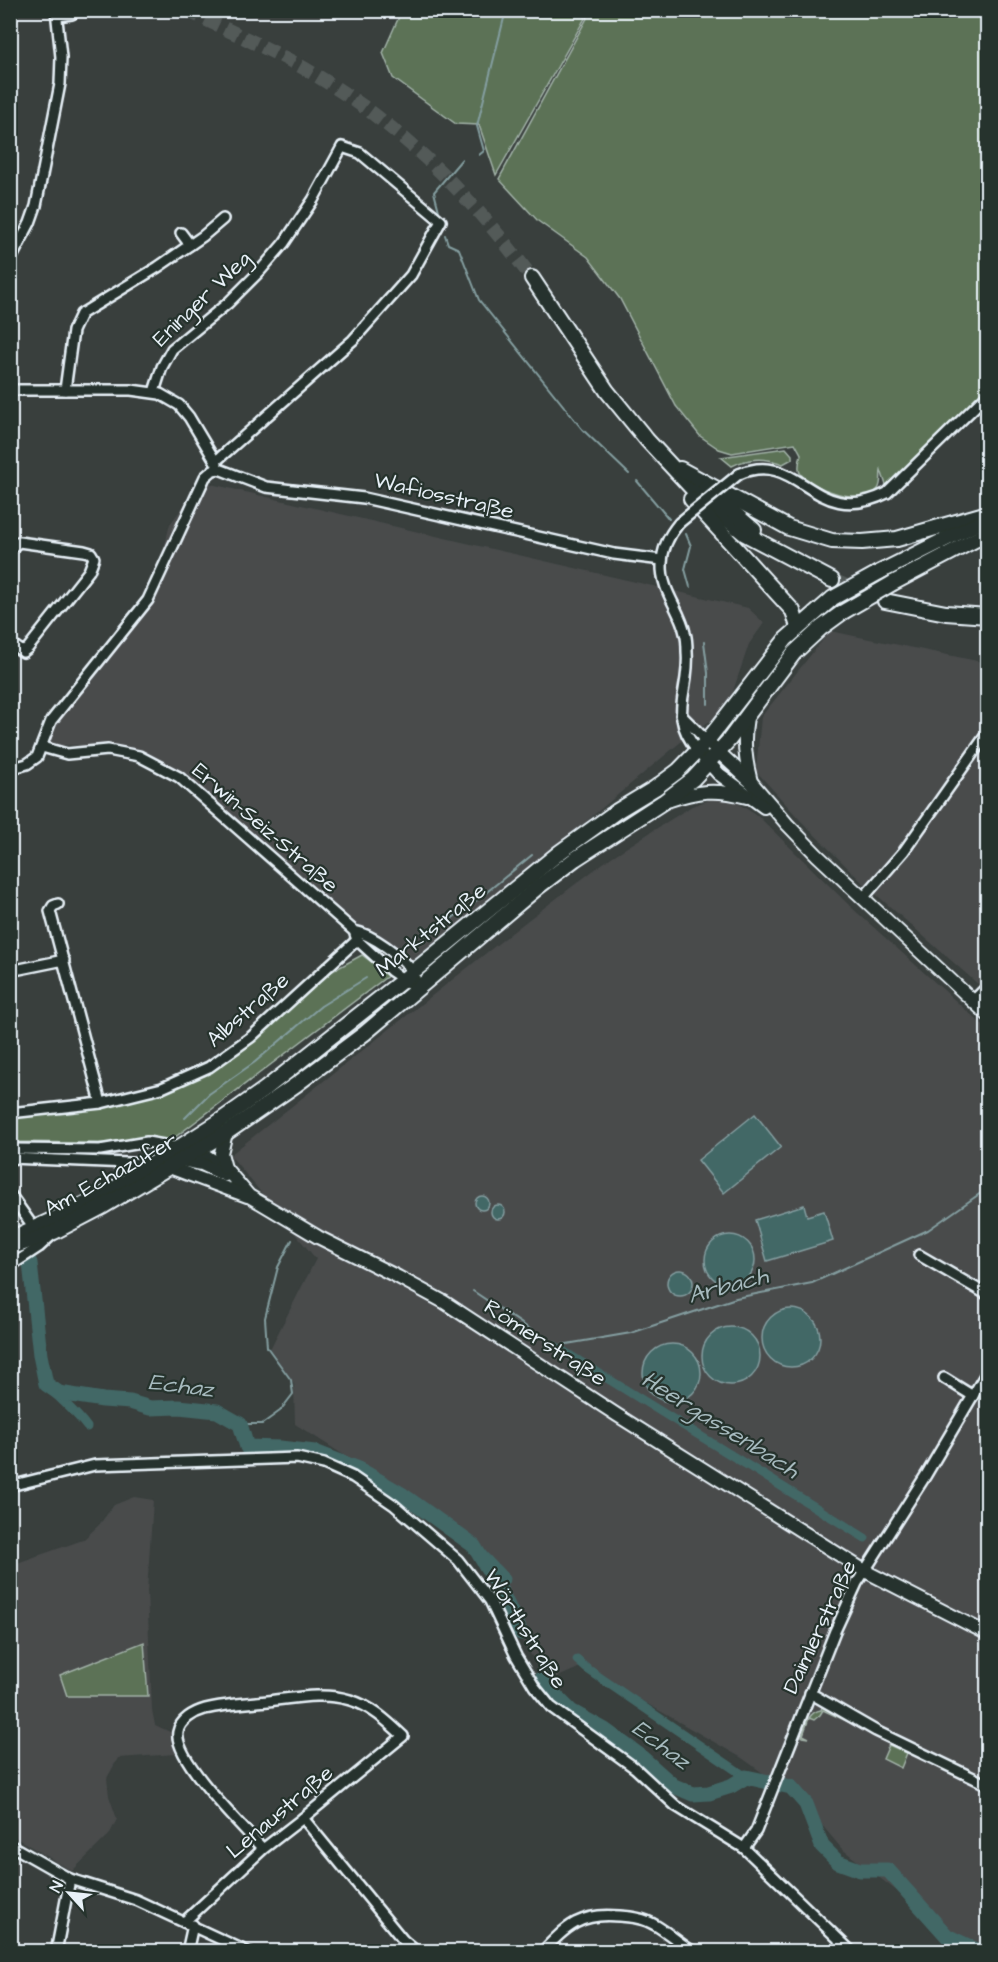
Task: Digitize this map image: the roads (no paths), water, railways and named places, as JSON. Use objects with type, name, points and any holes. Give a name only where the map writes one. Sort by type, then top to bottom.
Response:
[{"type":"main road","points":[[532,278],[607,391],[663,458],[700,497],[745,534],[832,580]]},
{"type":"main road","points":[[663,458],[692,477],[789,528],[832,541],[862,543],[897,539],[987,513]]},
{"type":"main road","points":[[663,458],[687,495],[793,611],[798,627]]},
{"type":"main road","points":[[692,477],[779,552]]},
{"type":"main road","name":"Marktstraße","points":[[169,1159],[265,1089],[560,852],[617,811],[655,788],[702,746],[798,627],[833,598],[987,518]]},
{"type":"main road","name":"Marktstraße","points":[[197,1150],[297,1084],[365,1033],[538,887],[575,859],[663,802],[693,779],[747,717],[794,653],[815,633],[843,612],[893,583],[980,540],[987,533]]},
{"type":"main road","points":[[885,601],[946,613],[987,616]]},
{"type":"main road","points":[[747,717],[744,749],[752,783]]},
{"type":"main road","points":[[702,746],[718,753],[752,783],[787,824],[987,1015]]},
{"type":"main road","points":[[702,746],[708,764],[787,824]]},
{"type":"main road","points":[[663,802],[689,793],[710,791],[734,793],[754,799]]},
{"type":"main road","points":[[225,1168],[221,1152],[226,1133]]},
{"type":"main road","name":"Am Echazufer","points":[[14,1248],[169,1159],[197,1150]]},
{"type":"main road","name":"Römerstraße","points":[[197,1150],[225,1168],[249,1196],[318,1237],[444,1302],[865,1571],[987,1634]]},
{"type":"main road","points":[[169,1159],[192,1175],[249,1196]]},
{"type":"main road","name":"Am Echazufer","points":[[32,1237],[54,1232],[109,1204],[148,1179],[169,1159]]},
{"type":"main road","name":"Römerstraße","points":[[169,1159],[202,1164],[235,1180]]},
{"type":"main road","points":[[148,1179],[192,1175]]},
{"type":"street","points":[[10,261],[34,215],[58,93],[61,66],[57,13],[72,14]]},
{"type":"street","name":"Eninger Weg","points":[[154,392],[162,367],[172,349],[228,303],[284,243],[313,200],[342,147],[360,153],[441,221],[411,275],[353,340],[217,465]]},
{"type":"street","points":[[65,390],[73,332],[81,314],[190,245],[223,219]]},
{"type":"street","points":[[181,233],[190,245]]},
{"type":"street","points":[[10,390],[154,392],[173,401],[184,411],[217,465],[202,482],[148,600],[57,712],[46,729],[37,758],[10,769]]},
{"type":"street","points":[[702,746],[681,715],[681,701],[688,666],[685,632],[664,584],[662,560],[669,536],[679,523],[739,474],[757,468],[776,469],[821,496],[835,501],[854,503],[873,500],[887,493],[987,393]]},
{"type":"street","name":"Wafiosstraße","points":[[217,465],[266,487],[364,498],[614,554],[662,560]]},
{"type":"street","points":[[10,549],[18,542],[84,551],[91,553],[94,558],[89,571],[28,648],[23,652],[10,643]]},
{"type":"street","points":[[863,898],[904,851],[987,732]]},
{"type":"street","name":"Erwin-Seiz-Straße","points":[[42,747],[67,754],[108,750],[139,756],[179,777],[355,935],[408,976],[418,989]]},
{"type":"street","points":[[58,904],[50,911],[101,1103]]},
{"type":"street","name":"Erwin-Seiz-Straße","points":[[355,935],[372,938],[403,960],[408,976]]},
{"type":"street","name":"Albstraße","points":[[10,1113],[101,1103],[162,1089],[209,1067],[251,1037],[355,935]]},
{"type":"street","points":[[10,971],[64,960]]},
{"type":"street","points":[[973,1001],[987,986]]},
{"type":"street","points":[[10,1149],[100,1150],[147,1142],[169,1159]]},
{"type":"street","points":[[10,1158],[169,1159]]},
{"type":"street","points":[[10,1194],[32,1237]]},
{"type":"street","points":[[10,1266],[14,1248]]},
{"type":"street","points":[[919,1255],[987,1294]]},
{"type":"street","name":"Daimlerstraße","points":[[744,1848],[756,1831],[835,1631],[857,1583],[987,1370]]},
{"type":"street","points":[[944,1378],[975,1392],[987,1394]]},
{"type":"street","name":"Wörthstraße","points":[[10,1486],[95,1465],[297,1458],[324,1464],[353,1477],[394,1505],[458,1560],[490,1601],[516,1656],[534,1686],[551,1707],[635,1768],[676,1806],[744,1848],[852,1952]]},
{"type":"street","points":[[810,1693],[876,1731],[987,1785]]},
{"type":"street","name":"Lenaustraße","points":[[189,1923],[263,1849],[403,1736],[382,1716],[352,1701],[331,1696],[231,1704],[203,1710],[182,1723],[177,1733],[179,1746],[199,1779],[263,1849]]},
{"type":"street","points":[[303,1818],[402,1940],[417,1952]]},
{"type":"street","points":[[10,1845],[70,1879],[136,1900],[248,1952]]},
{"type":"street","points":[[56,1952],[70,1879]]},
{"type":"street","points":[[542,1952],[573,1923],[591,1915],[602,1914],[634,1917],[654,1924],[683,1948],[694,1952]]},
{"type":"street","points":[[187,1952],[189,1923]]},
{"type":"water","points":[[755,1114],[781,1147],[724,1193],[698,1160]]},
{"type":"water","points":[[482,1196],[487,1198],[489,1203],[487,1208],[482,1210],[477,1208],[475,1203],[477,1198]]},
{"type":"water","points":[[498,1205],[503,1207],[505,1212],[503,1217],[498,1219],[493,1217],[491,1212],[493,1207]]},
{"type":"water","points":[[804,1205],[807,1216],[824,1211],[833,1241],[767,1261],[755,1220]]},
{"type":"water","points":[[730,1235],[739,1237],[750,1246],[755,1260],[753,1269],[744,1280],[730,1285],[721,1283],[710,1274],[705,1260],[707,1251],[716,1240]]},
{"type":"water","points":[[680,1270],[689,1274],[693,1283],[689,1292],[680,1296],[671,1292],[667,1283],[671,1274]]},
{"type":"water","points":[[791,1309],[802,1311],[815,1322],[820,1338],[818,1349],[807,1362],[791,1367],[780,1365],[767,1354],[762,1338],[764,1327],[775,1314]]},
{"type":"water","points":[[731,1327],[742,1329],[755,1340],[760,1356],[758,1367],[747,1380],[731,1385],[720,1383],[707,1372],[702,1356],[704,1345],[715,1332]]},
{"type":"water","points":[[672,1344],[683,1346],[696,1357],[701,1373],[699,1384],[688,1397],[672,1402],[661,1400],[648,1389],[643,1373],[645,1362],[656,1349]]},
{"type":"waterway","points":[[479,155],[484,151],[477,126],[506,10]]},
{"type":"waterway","points":[[439,211],[434,192],[462,159]]},
{"type":"waterway","points":[[445,235],[448,244],[459,249],[479,300],[582,429],[629,474]]},
{"type":"waterway","points":[[637,481],[669,519]]},
{"type":"waterway","points":[[686,534],[691,546],[685,569],[690,587]]},
{"type":"waterway","points":[[704,642],[708,673],[708,704]]},
{"type":"waterway","points":[[413,947],[477,900],[532,855]]},
{"type":"waterway","points":[[185,1118],[209,1094],[255,1062],[321,1006],[366,978]]},
{"type":"waterway","name":"Arbach","points":[[473,1291],[555,1346],[631,1333],[736,1298],[812,1283],[928,1230],[988,1188]]},
{"type":"waterway","points":[[10,1212],[14,1216]]},
{"type":"waterway","name":"Echaz","points":[[10,1230],[30,1263],[40,1355],[46,1384],[59,1393],[130,1402],[150,1408],[179,1407],[217,1411],[240,1424],[247,1447],[315,1452],[359,1469],[403,1495],[474,1546],[502,1593],[521,1633]]},
{"type":"waterway","name":"Arbach","points":[[240,1424],[262,1424],[280,1411],[293,1394],[291,1380],[267,1347],[265,1318],[278,1267],[292,1240]]},
{"type":"waterway","name":"Heergassenbach","points":[[555,1346],[865,1538]]},
{"type":"waterway","points":[[46,1384],[87,1427]]},
{"type":"waterway","points":[[474,1546],[506,1579]]},
{"type":"waterway","points":[[577,1660],[746,1777]]},
{"type":"waterway","name":"Echaz","points":[[542,1678],[571,1711],[605,1730],[638,1754],[674,1786],[693,1794],[709,1793],[731,1786],[746,1777],[791,1787],[806,1804],[822,1846],[838,1862],[860,1870],[888,1870],[947,1936],[981,1952]]},
{"type":"tunnel","points":[[187,10],[316,75],[390,127],[442,173],[466,198],[532,278]]},
{"type":"tunnel","points":[[832,580],[880,599]]}]
